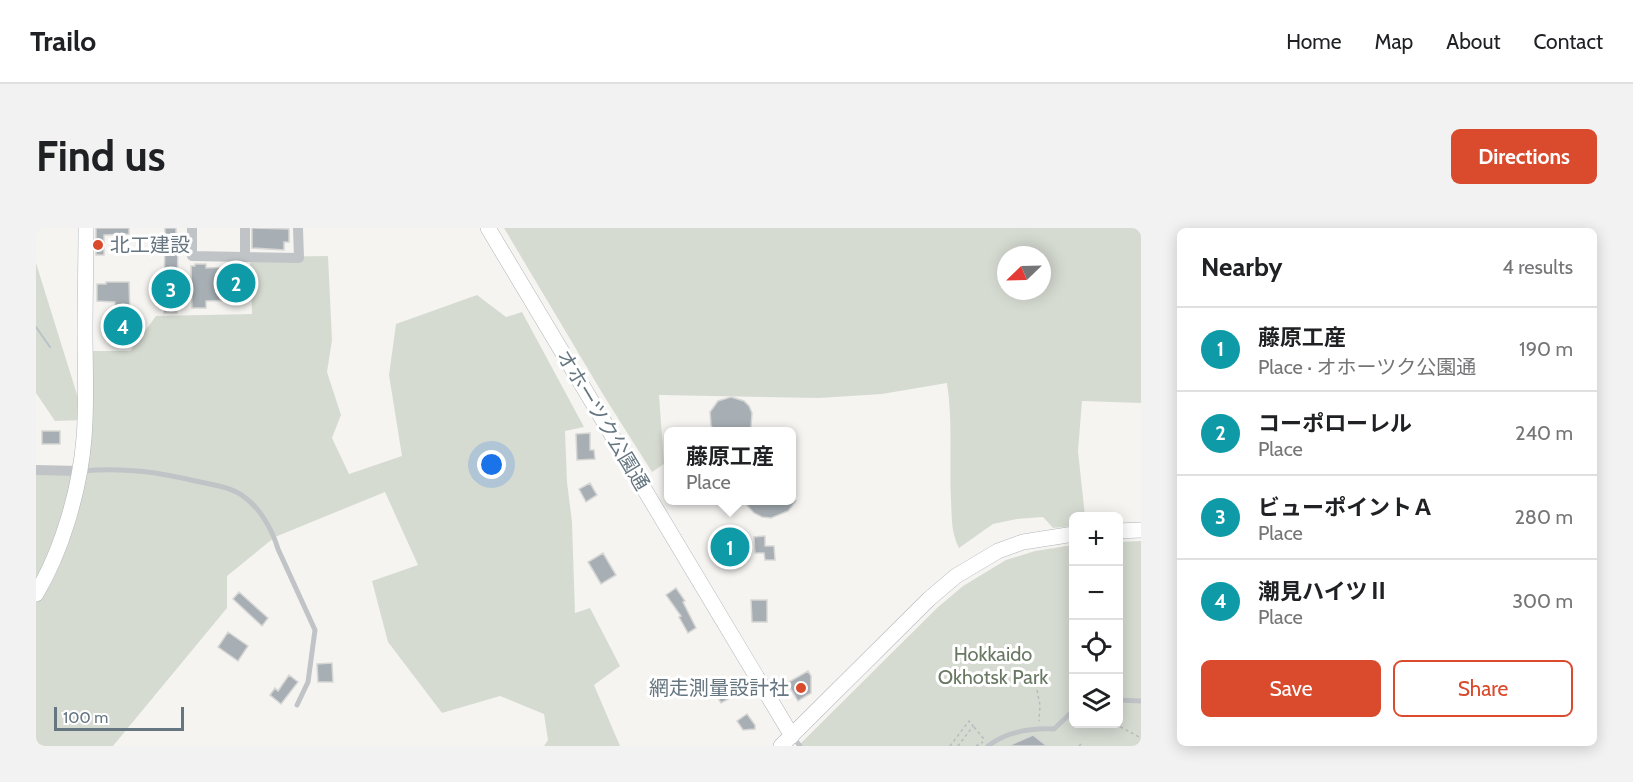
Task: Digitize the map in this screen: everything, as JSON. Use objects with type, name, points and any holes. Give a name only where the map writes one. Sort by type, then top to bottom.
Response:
[{"type":"street","points":[[36,594],[55,555],[68,517],[79,471],[85,410],[86,228]]},
{"type":"street","points":[[192,228],[192,256],[299,258],[298,228]]},
{"type":"street","points":[[245,228],[245,256]]},
{"type":"street","name":"オホーツク公園通","points":[[488,228],[791,742]]},
{"type":"street","points":[[36,470],[79,471]]},
{"type":"street","points":[[1123,531],[1141,530]]},
{"type":"street","points":[[791,742],[929,599],[956,576],[998,551],[1023,542],[1069,535]]},
{"type":"lane","points":[[79,471],[111,468],[154,472],[229,489],[242,495],[258,508],[274,537],[315,630],[308,682],[297,705]]},
{"type":"lane","points":[[1123,700],[1141,700]]},
{"type":"lane","points":[[988,746],[1014,732],[1038,728],[1054,729],[1069,715]]},
{"type":"path","points":[[1037,690],[1040,705],[1038,728]]},
{"type":"path","points":[[950,746],[969,721],[985,740],[976,746]]},
{"type":"path","points":[[958,746],[973,726]]},
{"type":"path","points":[[1123,728],[1141,738]]},
{"type":"green space","points":[[504,228],[1141,228],[1141,403],[1082,401],[1078,451],[1085,512],[1069,512],[1069,526],[1053,528],[1043,517],[1017,519],[993,524],[959,548],[952,520],[950,412],[947,383],[882,394],[819,398],[659,395],[664,464],[652,472]]},
{"type":"green space","points":[[328,256],[332,340],[327,372],[341,415],[332,438],[349,474],[402,456],[389,375],[396,324],[477,295],[506,317],[522,312],[584,427],[565,431],[567,482],[572,522],[575,613],[590,608],[620,666],[594,685],[620,746],[544,746],[548,740],[544,714],[500,696],[442,713],[388,642],[372,581],[418,565],[385,492],[275,537],[227,576],[227,608],[113,746],[36,746],[36,470],[79,471],[85,420],[55,421],[36,393],[36,263],[84,417],[85,351],[130,351],[156,316],[252,314],[250,257]]},
{"type":"green space","name":"Hokkaido Okhotsk Park","points":[[1141,541],[1141,746],[798,746],[937,608],[963,586],[1006,560],[1035,551],[1069,546],[1069,728],[1123,728],[1123,542]]},
{"type":"building","name":"北工建設","points":[[96,228],[129,228],[129,234],[104,235],[104,255],[96,255]]},
{"type":"building","points":[[165,228],[176,228],[176,238],[178,238],[177,313],[164,313]]},
{"type":"building","points":[[252,228],[289,229],[289,242],[284,242],[284,250],[252,248]]},
{"type":"building","points":[[206,264],[206,268],[234,267],[234,264],[242,264],[243,300],[206,301],[206,308],[192,308],[191,266]]},
{"type":"building","points":[[106,282],[129,282],[131,345],[115,345],[115,302],[97,301],[97,284],[106,284]]},
{"type":"building","points":[[731,397],[744,401],[752,413],[751,427],[712,427],[710,412],[718,401]]},
{"type":"building","points":[[42,431],[60,431],[60,444],[42,444]]},
{"type":"building","points":[[590,433],[590,450],[594,450],[595,459],[577,460],[576,434]]},
{"type":"building","points":[[590,483],[597,495],[586,502],[579,489]]},
{"type":"building","points":[[747,505],[793,505],[788,511],[771,518],[754,513]]},
{"type":"building","points":[[723,535],[737,536],[736,558],[722,558]]},
{"type":"building","points":[[765,536],[765,546],[774,546],[775,560],[765,560],[764,553],[755,553],[754,537]]},
{"type":"building","points":[[603,553],[616,575],[601,584],[588,562]]},
{"type":"building","points":[[676,588],[685,601],[683,602],[696,628],[688,633],[679,617],[681,616],[666,595]]},
{"type":"building","points":[[239,592],[268,618],[262,626],[233,599]]},
{"type":"building","points":[[751,600],[767,600],[767,622],[752,622]]},
{"type":"building","points":[[228,632],[248,646],[238,661],[218,647]]},
{"type":"building","points":[[332,663],[333,682],[318,682],[317,664]]},
{"type":"building","name":"網走測量設計社","points":[[808,671],[811,676],[811,693],[798,701],[787,683]]},
{"type":"building","points":[[289,675],[298,682],[281,704],[270,695],[275,688],[278,691]]},
{"type":"building","points":[[725,678],[732,697],[721,703],[711,686]]},
{"type":"building","points":[[747,714],[755,725],[755,729],[743,730],[737,721]]},
{"type":"building","points":[[1033,735],[1047,746],[1008,746]]},
{"type":"waterway","points":[[36,327],[50,347]]},
{"type":"place","name":"北工建設","points":[[98,245]]},
{"type":"place","name":"コーポローレル","points":[[236,283]]},
{"type":"place","name":"ビューポイントＡ","points":[[171,289]]},
{"type":"place","name":"潮見ハイツⅡ","points":[[123,326]]},
{"type":"place","name":"藤原工産","points":[[730,547]]},
{"type":"place","name":"網走測量設計社","points":[[801,688]]}]
